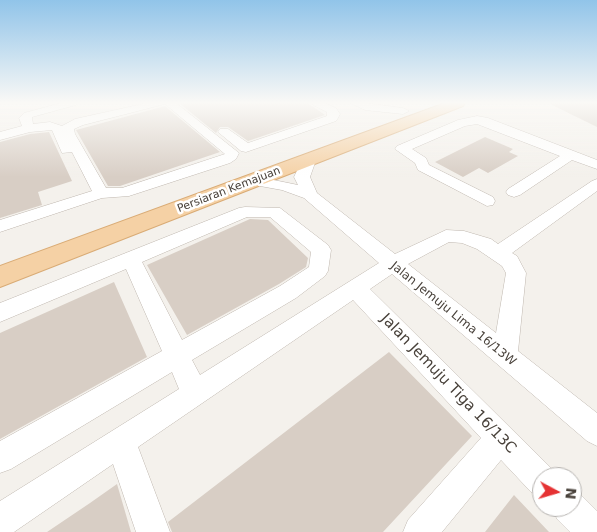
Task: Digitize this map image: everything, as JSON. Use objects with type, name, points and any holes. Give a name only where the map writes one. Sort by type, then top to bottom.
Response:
[{"type":"main road","name":"Persiaran Kemajuan","points":[[0,277],[51,249],[324,128]]},
{"type":"main road","name":"Persiaran Kemajuan","points":[[0,258],[51,249],[254,181],[393,128]]},
{"type":"street","points":[[0,136],[29,128]]},
{"type":"street","points":[[57,128],[95,195]]},
{"type":"street","points":[[68,128],[95,195]]},
{"type":"street","points":[[0,226],[95,195],[124,193],[225,160],[231,156],[232,153],[201,128]]},
{"type":"street","points":[[218,128],[246,148],[304,128]]},
{"type":"street","points":[[451,128],[402,149],[421,161],[423,167],[487,201]]},
{"type":"street","points":[[501,128],[597,165]]},
{"type":"street","points":[[514,192],[571,155]]},
{"type":"street","points":[[309,160],[302,177],[310,195]]},
{"type":"street","name":"Jalan Jemuju Lima 16/13W","points":[[254,181],[285,186],[310,195],[597,432]]},
{"type":"street","points":[[499,253],[595,188]]},
{"type":"street","points":[[0,314],[245,212],[274,212],[320,250],[318,271],[288,292],[0,458]]},
{"type":"street","points":[[0,521],[392,264],[446,236],[464,236],[484,244],[510,261],[516,273],[505,356]]},
{"type":"street","points":[[131,259],[195,394]]},
{"type":"street","name":"Jalan Jemuju Tiga 16/13C","points":[[355,288],[532,470]]},
{"type":"street","points":[[288,292],[309,318]]},
{"type":"street","points":[[420,532],[500,439]]},
{"type":"street","points":[[121,442],[153,532]]},
{"type":"street","points":[[579,517],[594,532]]},
{"type":"building","points":[[84,128],[191,128],[220,152],[120,186],[108,186],[76,130]]},
{"type":"building","points":[[210,128],[219,128],[216,133]]},
{"type":"building","points":[[229,128],[287,128],[248,141]]},
{"type":"building","points":[[49,132],[72,181],[38,192],[42,205],[0,218],[0,142],[30,134]]},
{"type":"building","points":[[485,137],[513,149],[509,152],[518,156],[488,173],[479,168],[463,177],[435,162]]},
{"type":"building","points":[[250,219],[268,220],[308,258],[306,267],[187,335],[147,265]]},
{"type":"building","points":[[114,282],[147,357],[0,439],[0,333]]},
{"type":"building","points":[[389,352],[472,436],[383,532],[172,532],[168,522]]},
{"type":"building","points":[[117,484],[131,532],[47,532],[90,503]]},
{"type":"building","points":[[514,495],[532,514],[532,517],[535,517],[549,532],[485,532]]}]
